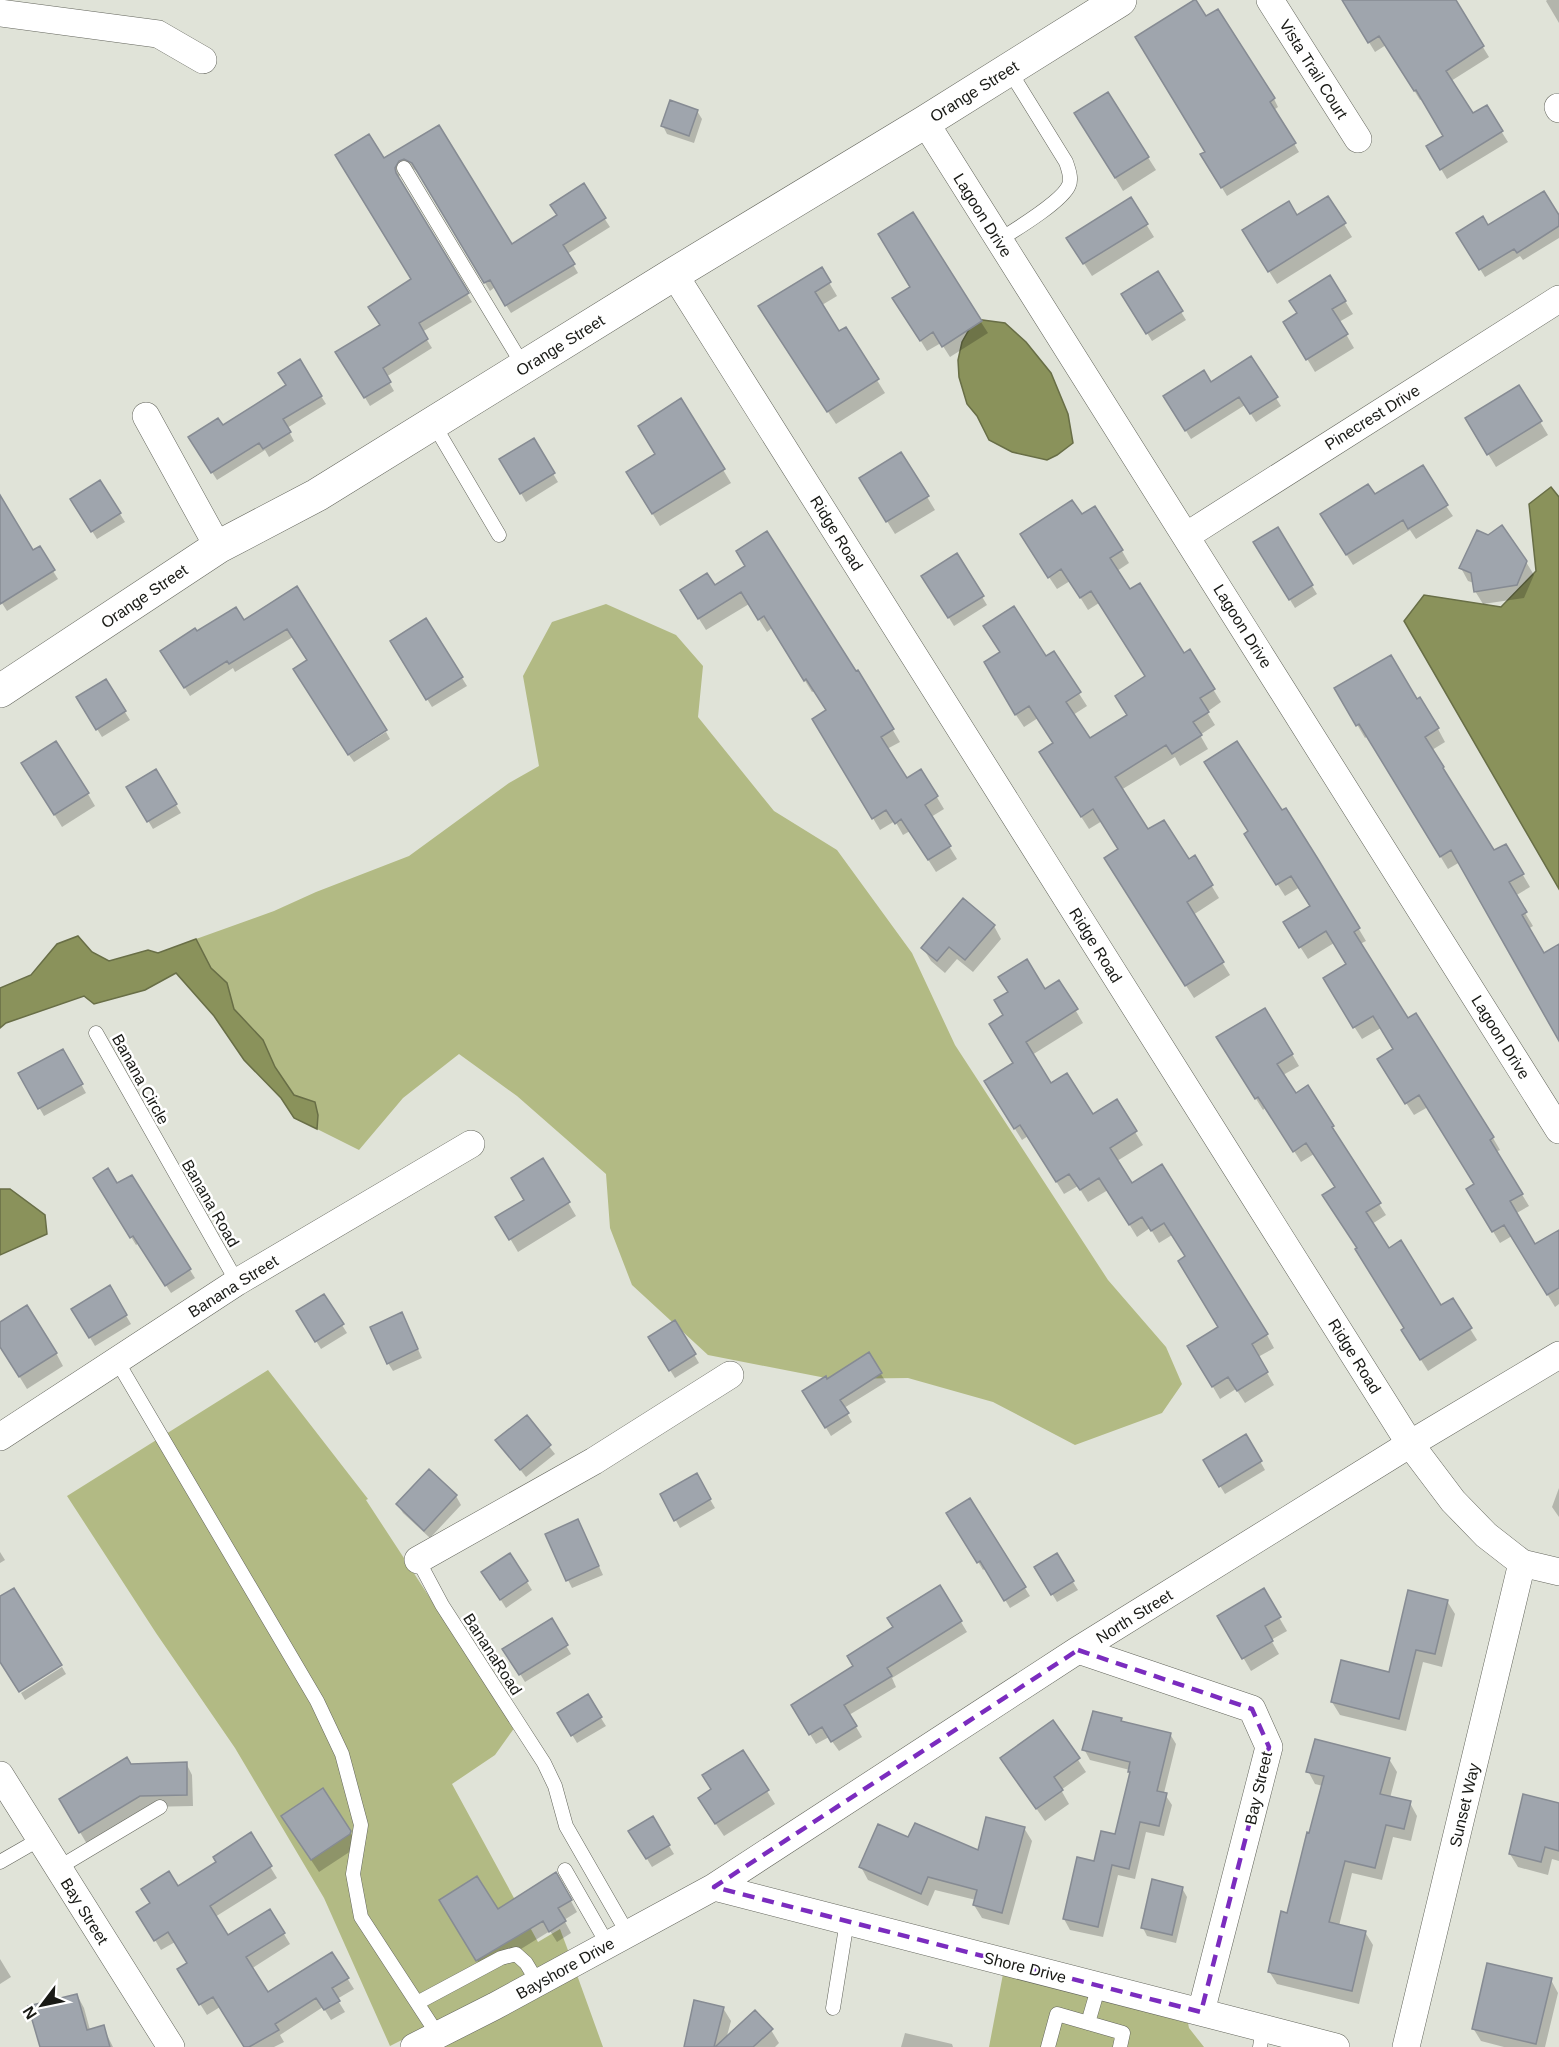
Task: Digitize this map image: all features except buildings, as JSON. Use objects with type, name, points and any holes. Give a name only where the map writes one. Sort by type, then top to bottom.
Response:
[{"type":"street","name":"Orange Street","points":[[3,684],[218,548],[318,495],[1120,0]]},
{"type":"street","name":"Vista Trail Court","points":[[1270,0],[1358,139]]},
{"type":"street","points":[[0,13],[158,34],[203,60]]},
{"type":"street","name":"Lagoon Drive","points":[[925,122],[1559,1130]]},
{"type":"street","name":"Ridge Road","points":[[674,274],[1410,1444],[1453,1501],[1486,1535],[1522,1563],[1559,1572]]},
{"type":"street","name":"Pinecrest Drive","points":[[1186,536],[1559,299]]},
{"type":"street","points":[[146,416],[218,548]]},
{"type":"street","name":"Banana Street","points":[[0,1437],[237,1282],[471,1144]]},
{"type":"street","name":"North Street","points":[[714,1887],[1078,1650],[1410,1444],[1559,1355]]},
{"type":"street","points":[[418,1560],[594,1461],[730,1375]]},
{"type":"street","name":"Sunset Way","points":[[1406,2047],[1522,1563]]},
{"type":"street","name":"Bay Street","points":[[1078,1650],[1252,1709],[1269,1747],[1201,2012]]},
{"type":"street","name":"Bay Street","points":[[0,1775],[171,2047]]},
{"type":"street","name":"Shore Drive","points":[[714,1887],[1201,2012],[1261,2038],[1336,2047]]},
{"type":"street","name":"Bayshore Drive","points":[[414,2047],[538,1983],[714,1887]]},
{"type":"lane","points":[[999,240],[1059,198],[1070,185],[1066,162],[1009,70]]},
{"type":"lane","points":[[405,168],[524,367]]},
{"type":"lane","points":[[433,423],[499,534]]},
{"type":"lane","name":"Banana Circle","points":[[96,1033],[156,1141]]},
{"type":"lane","name":"Banana Road","points":[[156,1141],[237,1282]]},
{"type":"lane","points":[[117,1360],[317,1701],[342,1754],[361,1825],[353,1874],[360,1917],[438,2035]]},
{"type":"lane","name":"BananaRoad","points":[[418,1560],[442,1605],[544,1763],[555,1786],[566,1826],[618,1939]]},
{"type":"lane","points":[[58,1868],[160,1807]]},
{"type":"lane","points":[[0,1863],[40,1839]]},
{"type":"lane","points":[[565,1870],[618,1939]]},
{"type":"lane","points":[[833,2008],[847,1921]]},
{"type":"lane","points":[[417,2003],[501,1958],[516,1954],[526,1963],[538,1983]]},
{"type":"lane","points":[[1088,2023],[1099,1985]]},
{"type":"lane","points":[[1048,2047],[1058,2014],[1123,2033],[1120,2047]]},
{"type":"highlighted area","points":[[1078,1650],[1252,1709],[1269,1747],[1201,2012],[714,1887]]},
{"type":"shaded area","points":[[975,319],[1005,323],[1026,342],[1051,373],[1068,414],[1073,443],[1057,455],[1047,460],[1012,452],[989,440],[977,416],[967,404],[959,377],[958,360],[962,342]]},
{"type":"shaded area","points":[[1551,487],[1559,497],[1559,889],[1404,621],[1424,595],[1501,607],[1536,571],[1529,504]]},
{"type":"shaded area","points":[[606,604],[676,635],[703,666],[698,717],[774,811],[837,850],[912,953],[955,1045],[1108,1280],[1166,1347],[1182,1384],[1162,1413],[1075,1445],[993,1402],[908,1378],[831,1379],[708,1355],[632,1285],[610,1228],[606,1174],[517,1096],[459,1054],[403,1098],[359,1150],[317,1129],[318,1115],[315,1102],[294,1095],[275,1067],[263,1040],[234,1009],[227,983],[211,968],[196,939],[274,911],[409,856],[509,783],[539,766],[523,676],[552,622]]},
{"type":"shaded area","points":[[78,936],[92,952],[109,961],[148,950],[158,953],[196,939],[211,968],[227,983],[234,1009],[263,1040],[275,1067],[294,1095],[315,1102],[318,1115],[317,1129],[294,1118],[281,1098],[244,1060],[214,1016],[176,973],[145,990],[94,1004],[84,996],[6,1023],[0,1028],[0,988],[31,975],[57,944]]},
{"type":"shaded area","points":[[0,1189],[10,1189],[45,1215],[47,1234],[0,1255]]},
{"type":"shaded area","points":[[268,1370],[368,1499],[366,1500],[500,1705],[501,1710],[515,1727],[495,1755],[452,1784],[538,1942],[560,1929],[569,1953],[390,2046],[324,1898],[235,1748],[156,1633],[67,1496]]},
{"type":"shaded area","points":[[1003,1974],[1188,2023],[1189,2028],[1204,2047],[989,2047]]},
{"type":"shaded area","points":[[577,1975],[603,2047],[440,2047]]}]
